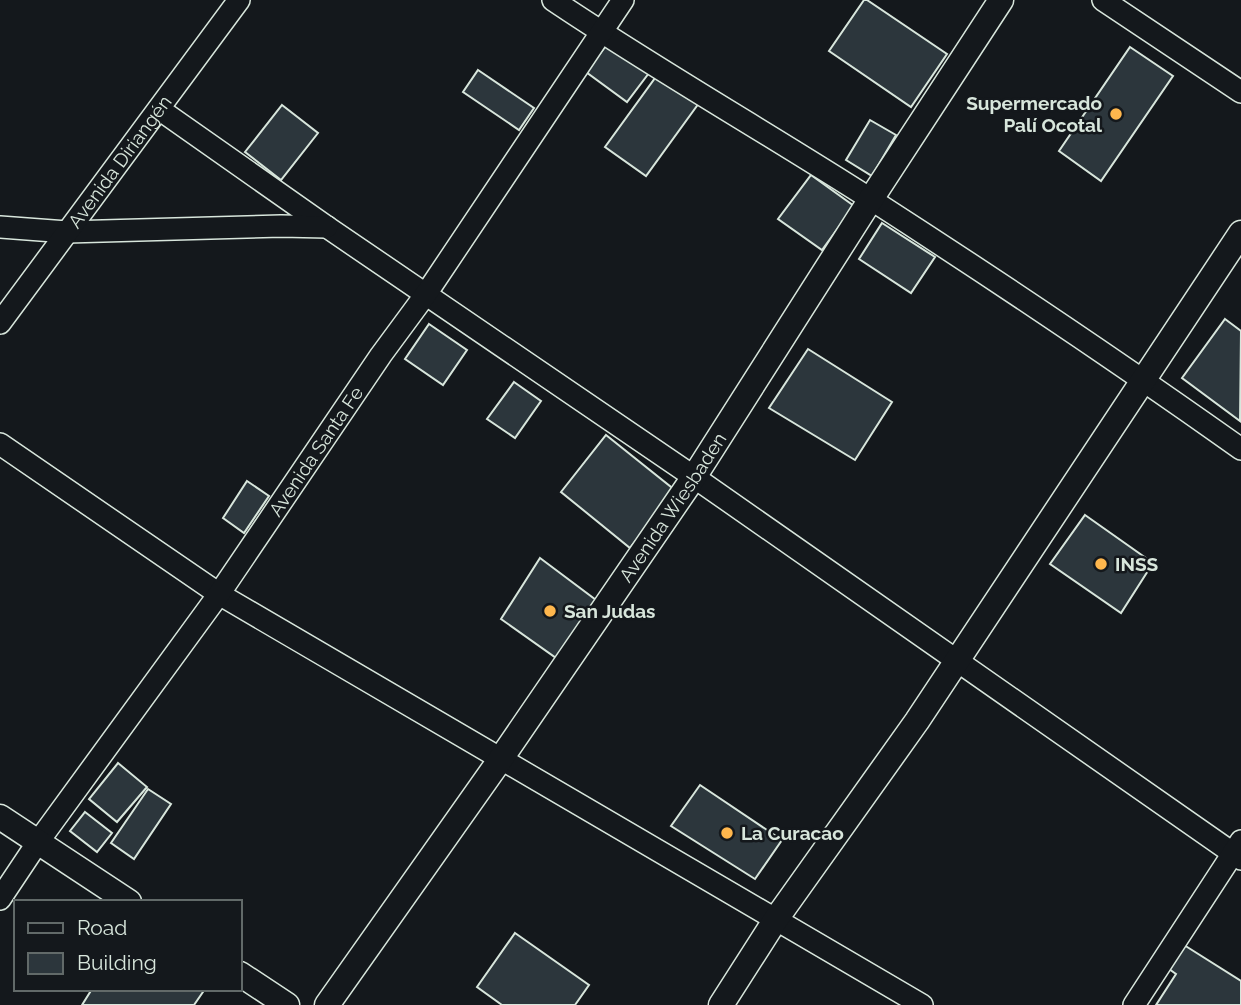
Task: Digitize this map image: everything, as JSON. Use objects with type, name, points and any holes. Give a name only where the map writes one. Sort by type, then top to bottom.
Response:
[{"type":"street","name":"Avenida Diriangén","points":[[0,323],[239,0]]},
{"type":"street","points":[[553,0],[871,199],[1143,380],[1241,449]]},
{"type":"street","name":"Avenida Santa Fe","points":[[0,899],[38,842],[219,594],[624,0]]},
{"type":"street","name":"Avenida Wiesbaden","points":[[327,1005],[500,760],[694,477],[1001,0]]},
{"type":"street","points":[[1103,0],[1241,92]]},
{"type":"street","points":[[159,109],[1238,851],[1134,1005]]},
{"type":"street","points":[[0,227],[68,232],[327,227]]},
{"type":"street","points":[[722,1005],[776,919],[917,721],[1241,233]]},
{"type":"street","points":[[0,444],[219,594],[922,1005]]},
{"type":"street","points":[[0,817],[126,900]]},
{"type":"street","points":[[242,975],[287,1005]]},
{"type":"building","points":[[864,0],[947,54],[911,107],[829,51]]},
{"type":"building","points":[[611,39],[652,69],[627,102],[586,72]]},
{"type":"building","name":"Supermercado Palí Ocotal","points":[[1130,47],[1173,76],[1101,181],[1059,151]]},
{"type":"building","points":[[478,70],[534,108],[519,130],[463,92]]},
{"type":"building","points":[[658,74],[699,103],[646,176],[605,147]]},
{"type":"building","points":[[282,105],[318,133],[281,180],[245,152]]},
{"type":"building","points":[[870,120],[896,135],[872,176],[846,160]]},
{"type":"building","points":[[811,175],[854,206],[822,250],[778,219]]},
{"type":"building","points":[[882,223],[935,257],[911,293],[859,259]]},
{"type":"building","points":[[1225,319],[1241,331],[1240,421],[1182,378]]},
{"type":"building","points":[[429,324],[467,350],[443,385],[405,359]]},
{"type":"building","points":[[808,349],[892,402],[855,460],[769,408]]},
{"type":"building","points":[[514,382],[541,401],[515,438],[487,419]]},
{"type":"building","points":[[606,435],[676,491],[630,548],[561,492]]},
{"type":"building","points":[[247,481],[269,496],[244,533],[223,518]]},
{"type":"building","name":"INSS","points":[[1085,515],[1153,563],[1121,613],[1050,564]]},
{"type":"building","name":"San Judas","points":[[540,558],[600,603],[559,660],[501,619]]},
{"type":"building","points":[[118,763],[147,787],[117,822],[89,799]]},
{"type":"building","name":"La Curacao","points":[[700,785],[782,840],[755,879],[671,826]]},
{"type":"building","points":[[148,789],[171,804],[134,859],[111,843]]},
{"type":"building","points":[[85,812],[112,833],[97,852],[70,831]]},
{"type":"building","points":[[515,933],[589,985],[575,1005],[502,1005],[477,987]]},
{"type":"building","points":[[1184,945],[1241,981],[1241,1005],[1156,1005],[1176,974],[1169,969]]},
{"type":"building","points":[[91,991],[204,991],[194,1005],[82,1005]]},
{"type":"place","name":"Supermercado Palí Ocotal","points":[[1116,114]]},
{"type":"place","name":"INSS","points":[[1101,564]]},
{"type":"place","name":"San Judas","points":[[550,611]]},
{"type":"place","name":"La Curacao","points":[[727,833]]}]
